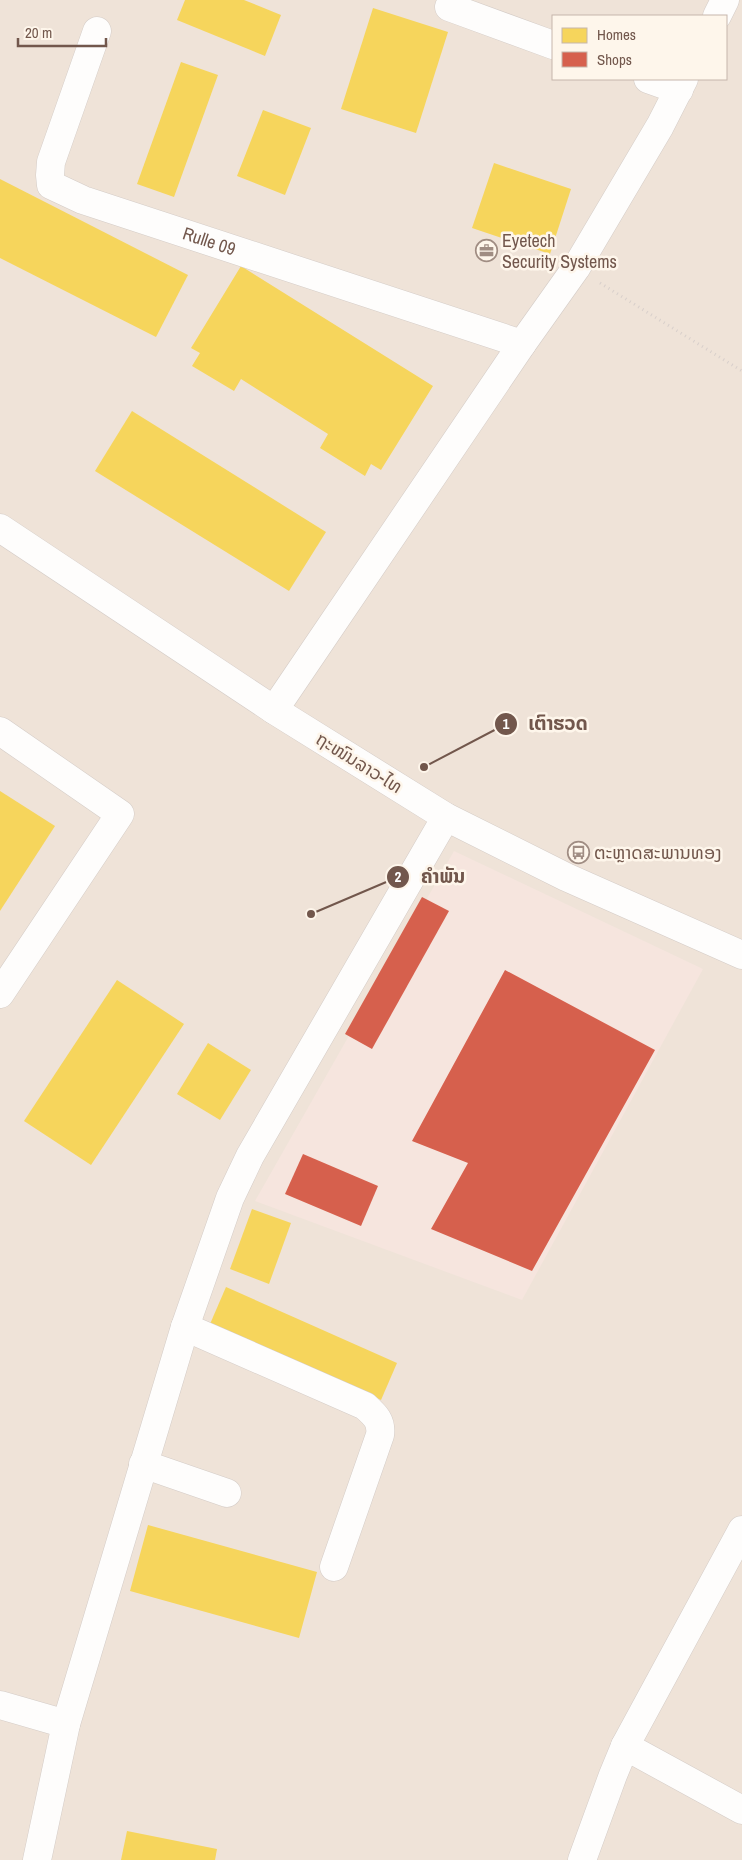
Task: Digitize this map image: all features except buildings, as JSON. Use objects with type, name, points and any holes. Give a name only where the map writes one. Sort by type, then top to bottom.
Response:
[{"type":"street","points":[[449,8],[552,45]]},
{"type":"street","name":"Rulle 09","points":[[97,31],[51,162],[51,185],[83,200],[522,344]]},
{"type":"street","points":[[274,710],[522,344],[576,268],[660,126],[681,84],[655,80]]},
{"type":"street","name":"ຖະໜົນລາວ-ໄທ","points":[[0,528],[274,710],[446,817],[566,877],[742,955]]},
{"type":"street","points":[[0,731],[120,814],[0,994]]},
{"type":"street","points":[[37,1860],[66,1724],[185,1327],[230,1198],[250,1156],[446,817]]},
{"type":"street","points":[[185,1327],[365,1406],[377,1417],[381,1426],[380,1434],[334,1567]]},
{"type":"street","points":[[143,1464],[227,1494]]},
{"type":"street","points":[[582,1860],[612,1774],[625,1746],[742,1530]]},
{"type":"street","points":[[0,1705],[66,1724]]},
{"type":"street","points":[[625,1746],[742,1810]]},
{"type":"path","points":[[576,268],[742,371]]},
{"type":"shaded area","points":[[0,0],[742,0],[742,1860],[0,1860]]},
{"type":"shaded area","points":[[454,851],[703,969],[522,1300],[255,1201]]},
{"type":"place","name":"Eyetech Security Systems","points":[[486,251]]},
{"type":"place","name":"ເຕົາຮວດ","points":[[424,767]]},
{"type":"place","name":"ຕະຫຼາດສະພານທອງ","points":[[578,853]]},
{"type":"place","name":"ຄໍາພັນ","points":[[311,914]]}]
